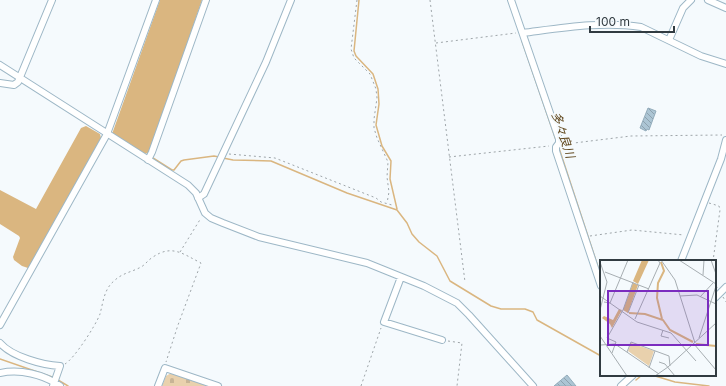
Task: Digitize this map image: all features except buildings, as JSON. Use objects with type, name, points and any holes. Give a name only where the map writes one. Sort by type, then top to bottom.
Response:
[{"type":"street","points":[[0,83],[14,84],[18,82],[52,0]]},
{"type":"street","points":[[0,325],[107,134],[156,0]]},
{"type":"street","points":[[148,160],[206,0]]},
{"type":"street","points":[[198,198],[204,194],[266,62],[291,0]]},
{"type":"street","points":[[511,0],[559,139],[556,151],[600,283]]},
{"type":"street","points":[[669,40],[683,8],[691,0]]},
{"type":"street","points":[[708,0],[726,8]]},
{"type":"street","points":[[523,33],[586,25],[642,27],[701,56],[726,64]]},
{"type":"street","points":[[0,65],[188,185],[194,191],[205,213],[212,218],[259,236],[358,260],[431,290],[461,307],[533,386]]},
{"type":"street","points":[[681,260],[721,160],[726,140]]},
{"type":"street","points":[[401,277],[384,322],[442,340]]},
{"type":"street","points":[[717,295],[726,287]]},
{"type":"street","points":[[0,343],[14,354],[47,364],[60,366],[53,384]]},
{"type":"street","points":[[158,386],[165,368],[218,386]]},
{"type":"street","points":[[0,373],[15,371],[38,376],[60,386]]},
{"type":"street","points":[[624,385],[632,376]]},
{"type":"path","points":[[357,0],[351,49],[356,61],[370,74],[376,89],[377,98],[374,128],[380,146],[388,162],[387,177],[389,192],[387,203]]},
{"type":"path","points":[[430,0],[466,282]]},
{"type":"path","points":[[435,43],[523,33]]},
{"type":"path","points":[[449,157],[649,135],[726,135]]},
{"type":"path","points":[[222,155],[228,154],[275,158],[392,205]]},
{"type":"path","points":[[705,201],[719,206],[720,210],[713,260]]},
{"type":"path","points":[[180,252],[202,215],[205,213]]},
{"type":"path","points":[[585,236],[632,230],[690,236]]},
{"type":"path","points":[[60,366],[70,361],[79,349],[100,315],[105,295],[114,281],[126,273],[143,266],[155,256],[175,250],[201,262],[178,325],[165,368]]},
{"type":"path","points":[[361,386],[384,322]]},
{"type":"path","points":[[442,340],[462,343],[457,386]]},
{"type":"green space","points":[[171,373],[207,386],[162,386],[166,376]]},
{"type":"shaded area","points":[[160,0],[202,0],[151,148],[148,153],[144,154],[112,134]]},
{"type":"shaded area","points":[[86,126],[100,134],[101,138],[99,144],[30,267],[28,268],[22,266],[14,260],[13,257],[20,238],[19,236],[0,224],[0,190],[36,209],[81,128]]},
{"type":"waterway","points":[[359,0],[354,51],[356,56],[373,74],[378,89],[379,104],[376,125],[382,146],[391,161],[390,179],[397,209]]},
{"type":"waterway","name":"多々良川","points":[[522,41],[557,143]]},
{"type":"waterway","name":"多々良川","points":[[559,148],[600,273]]},
{"type":"waterway","points":[[153,158],[174,170],[181,161],[184,160],[214,156],[219,157]]},
{"type":"waterway","points":[[223,158],[233,160],[271,161],[347,193],[397,210],[407,223],[412,234],[419,242],[437,256],[450,281],[491,306],[501,309],[525,309],[533,312],[537,320],[600,355]]},
{"type":"waterway","points":[[0,359],[55,378]]},
{"type":"waterway","name":"多々良川","points":[[636,380],[641,376]]},
{"type":"waterway","name":"多々良川","points":[[655,376],[675,382],[709,386]]},
{"type":"waterway","points":[[58,380],[68,386]]}]
